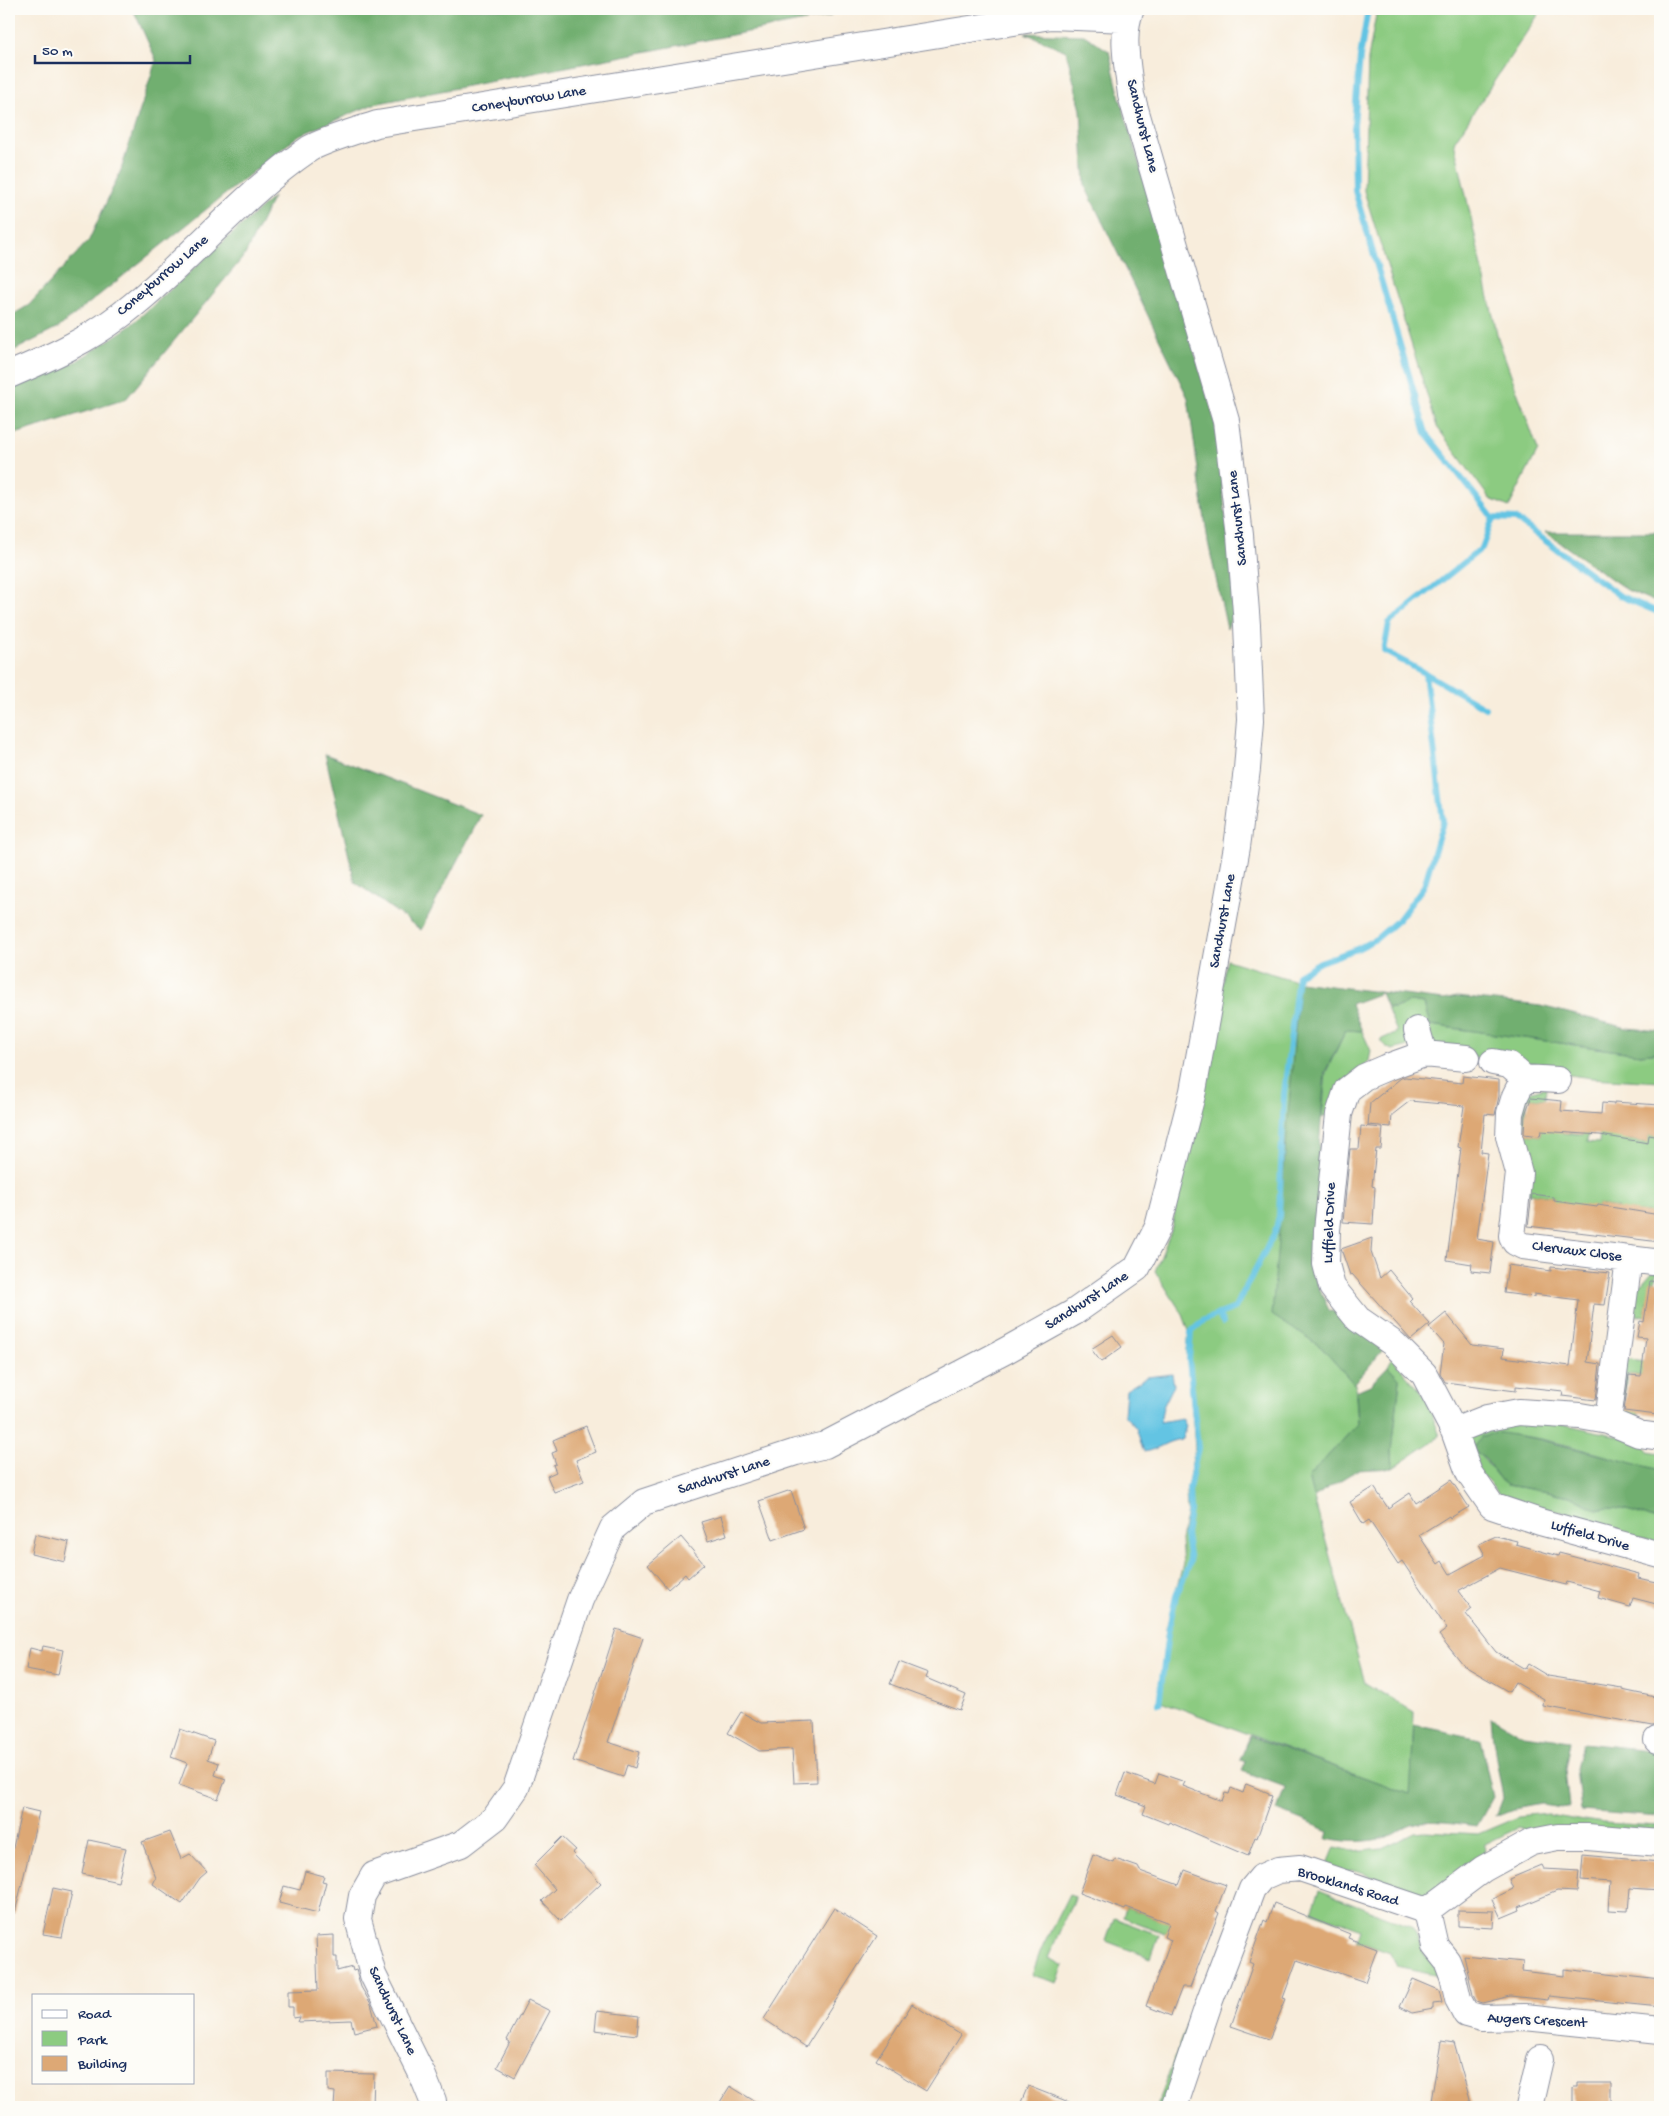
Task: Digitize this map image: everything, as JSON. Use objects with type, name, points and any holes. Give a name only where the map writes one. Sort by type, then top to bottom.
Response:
[{"type":"street","name":"Coneyburrow Lane","points":[[9,375],[69,349],[121,315],[169,275],[257,190],[311,148],[377,124],[1052,16],[1129,14]]},
{"type":"street","name":"Sandhurst Lane","points":[[433,2107],[434,2101],[422,2074],[373,1975],[358,1919],[362,1896],[374,1875],[461,1844],[494,1818],[516,1788],[580,1600],[613,1528],[644,1502],[796,1452],[825,1445],[1005,1351],[1073,1313],[1137,1268],[1158,1227],[1195,1081],[1237,847],[1251,720],[1240,535],[1226,421],[1131,95],[1126,50],[1129,14]]},
{"type":"street","name":"Luffield Drive","points":[[1466,1058],[1420,1042],[1378,1071],[1364,1077],[1347,1090],[1339,1114],[1330,1188],[1326,1264],[1332,1287],[1358,1319],[1394,1344],[1424,1374],[1454,1432],[1485,1514],[1540,1522],[1660,1555]]},
{"type":"street","points":[[1493,1062],[1509,1065],[1524,1078],[1558,1080]]},
{"type":"street","name":"Clervaux Close","points":[[1524,1078],[1515,1096],[1510,1113],[1509,1136],[1520,1173],[1513,1239],[1518,1245],[1523,1246],[1641,1260],[1608,1421]]},
{"type":"street","points":[[1454,1432],[1487,1418],[1520,1412],[1580,1416],[1608,1421],[1639,1434],[1660,1437]]},
{"type":"street","points":[[1427,1911],[1483,1869],[1532,1842],[1558,1837],[1587,1837],[1660,1843]]},
{"type":"street","name":"Brooklands Road","points":[[1174,2107],[1210,2000],[1252,1889],[1262,1877],[1278,1870],[1300,1868],[1427,1911]]},
{"type":"street","name":"Augers Crescent","points":[[1427,1911],[1435,1946],[1447,1962],[1458,1999],[1466,2014],[1481,2018],[1525,2017],[1660,2031]]},
{"type":"street","points":[[1529,2107],[1540,2059]]},
{"type":"green space","points":[[133,9],[825,9],[831,16],[374,104],[298,136],[58,328],[9,353],[9,317],[29,305],[89,240],[121,170],[156,60]]},
{"type":"green space","points":[[1377,9],[1542,9],[1454,142],[1498,338],[1538,450],[1509,507],[1490,499],[1437,427],[1364,191],[1368,59]]},
{"type":"green space","points":[[1025,33],[1084,35],[1109,51],[1120,98],[1215,422],[1236,607],[1227,629],[1208,542],[1188,398],[1085,186],[1081,110],[1066,51]]},
{"type":"green space","points":[[273,197],[245,255],[126,399],[9,436],[9,390],[77,361],[130,326]]},
{"type":"green space","points":[[1545,532],[1660,532],[1660,604],[1627,590]]},
{"type":"green space","points":[[325,754],[481,815],[421,930],[355,882]]},
{"type":"green space","points":[[1227,960],[1299,982],[1273,1315],[1319,1345],[1355,1384],[1358,1424],[1308,1477],[1365,1683],[1414,1712],[1411,1795],[1158,1700],[1166,1629],[1183,1564],[1181,1540],[1187,1511],[1186,1492],[1195,1448],[1187,1350],[1189,1331],[1183,1315],[1155,1271],[1171,1231]]},
{"type":"green space","points":[[1299,982],[1443,1000],[1457,997],[1541,1006],[1627,1028],[1660,1031],[1660,1052],[1640,1054],[1430,1025],[1424,1004],[1410,1002],[1395,1008],[1387,1008],[1381,993],[1351,1004],[1362,1031],[1346,1030],[1325,1072],[1318,1161],[1323,1168],[1317,1262],[1311,1270],[1329,1310],[1338,1313],[1387,1345],[1354,1384],[1321,1347],[1272,1315]]},
{"type":"green space","points":[[1410,1002],[1424,1004],[1430,1025],[1640,1054],[1660,1052],[1660,1082],[1592,1078],[1547,1072],[1494,1059],[1469,1058],[1409,1046],[1392,1050],[1380,1040],[1397,1032],[1387,1008],[1395,1008]]},
{"type":"green space","points":[[1346,1030],[1362,1031],[1371,1051],[1369,1061],[1332,1111],[1322,1118],[1326,1072]]},
{"type":"green space","points":[[1546,1087],[1545,1099],[1527,1098],[1525,1134],[1540,1136],[1541,1123],[1564,1113],[1563,1133],[1583,1135],[1584,1121],[1589,1122],[1588,1142],[1599,1143],[1600,1132],[1632,1119],[1628,1140],[1647,1143],[1649,1135],[1660,1137],[1660,1210],[1656,1210],[1653,1239],[1649,1213],[1621,1210],[1616,1227],[1618,1208],[1598,1205],[1595,1225],[1553,1204],[1554,1197],[1527,1193],[1517,1134],[1526,1093]]},
{"type":"green space","points":[[1653,1271],[1660,1271],[1660,1273],[1656,1273],[1653,1296],[1660,1297],[1660,1301],[1647,1300],[1645,1317],[1630,1315],[1633,1294]]},
{"type":"green space","points":[[1396,1351],[1396,1363],[1425,1396],[1440,1436],[1393,1468],[1392,1451],[1400,1379],[1388,1366]]},
{"type":"green space","points":[[1630,1359],[1660,1363],[1660,1390],[1642,1388],[1643,1376],[1627,1374],[1622,1410],[1639,1412],[1638,1425],[1621,1413],[1624,1363]]},
{"type":"green space","points":[[1388,1366],[1400,1379],[1392,1451],[1393,1468],[1357,1470],[1313,1497],[1308,1477],[1358,1424],[1356,1391],[1370,1385]]},
{"type":"green space","points":[[1540,1419],[1641,1441],[1648,1451],[1660,1453],[1660,1470],[1569,1446],[1520,1436],[1499,1435],[1481,1438],[1475,1451],[1507,1485],[1571,1496],[1597,1510],[1605,1508],[1621,1509],[1660,1522],[1660,1543],[1591,1528],[1585,1519],[1544,1507],[1535,1511],[1500,1495],[1478,1471],[1468,1443],[1473,1433]]},
{"type":"green space","points":[[1495,1432],[1538,1439],[1660,1470],[1660,1522],[1621,1509],[1605,1508],[1597,1510],[1571,1496],[1507,1485],[1501,1481],[1486,1460],[1472,1448],[1481,1438]]},
{"type":"green space","points":[[1491,1716],[1523,1735],[1570,1741],[1565,1769],[1569,1808],[1541,1804],[1514,1809],[1496,1816],[1503,1798]]},
{"type":"green space","points":[[1414,1725],[1480,1739],[1493,1797],[1477,1826],[1444,1822],[1419,1822],[1409,1825],[1392,1835],[1376,1840],[1343,1841],[1327,1838],[1329,1831],[1277,1810],[1285,1787],[1242,1771],[1246,1762],[1240,1760],[1250,1736],[1410,1794]]},
{"type":"green space","points":[[1582,1743],[1660,1751],[1660,1817],[1581,1811],[1576,1769]]},
{"type":"green space","points":[[1548,1814],[1603,1823],[1660,1826],[1660,1834],[1532,1833],[1518,1828],[1485,1844],[1484,1856],[1433,1898],[1391,1893],[1386,1882],[1352,1870],[1342,1875],[1326,1869],[1335,1847],[1353,1851],[1382,1848],[1415,1832],[1425,1831],[1478,1834],[1518,1817]]},
{"type":"green space","points":[[1319,1890],[1410,1926],[1415,1932],[1426,1957],[1431,1955],[1440,1976],[1396,1967],[1390,1953],[1357,1941],[1361,1929],[1311,1911]]},
{"type":"green space","points":[[1069,1894],[1075,1896],[1048,1958],[1064,1966],[1057,1983],[1032,1975],[1040,1952]]},
{"type":"green space","points":[[1126,1907],[1170,1923],[1167,1931],[1164,1933],[1123,1917]]},
{"type":"green space","points":[[1114,1918],[1159,1935],[1151,1958],[1106,1941]]},
{"type":"green space","points":[[1196,1998],[1200,2005],[1163,2107],[1157,2107]]},
{"type":"water","points":[[1172,1374],[1174,1385],[1163,1407],[1160,1422],[1182,1418],[1186,1426],[1182,1439],[1171,1441],[1144,1452],[1136,1428],[1124,1415],[1126,1390],[1147,1377]]},
{"type":"building","points":[[1463,1076],[1499,1080],[1499,1096],[1495,1115],[1485,1114],[1481,1152],[1488,1153],[1477,1239],[1494,1242],[1490,1273],[1471,1271],[1472,1264],[1447,1260],[1461,1148],[1458,1147],[1464,1106],[1410,1101],[1392,1115],[1391,1127],[1368,1125],[1370,1103],[1401,1078],[1462,1083]]},
{"type":"building","points":[[1531,1098],[1562,1101],[1561,1111],[1601,1114],[1602,1103],[1660,1105],[1660,1137],[1649,1135],[1648,1143],[1600,1135],[1541,1131],[1540,1136],[1524,1134],[1525,1115]]},
{"type":"building","points":[[1361,1126],[1383,1128],[1381,1149],[1376,1149],[1372,1186],[1375,1187],[1373,1224],[1343,1222],[1350,1149],[1359,1149]]},
{"type":"building","points":[[1532,1194],[1554,1197],[1554,1201],[1597,1207],[1598,1205],[1660,1215],[1660,1242],[1528,1226]]},
{"type":"building","points":[[1372,1238],[1371,1252],[1380,1278],[1389,1270],[1412,1298],[1409,1301],[1430,1324],[1411,1340],[1352,1274],[1350,1275],[1341,1249]]},
{"type":"building","points":[[1508,1265],[1551,1271],[1551,1267],[1610,1273],[1605,1305],[1594,1304],[1587,1362],[1600,1364],[1596,1400],[1562,1396],[1563,1391],[1516,1386],[1516,1391],[1445,1382],[1440,1373],[1444,1344],[1429,1327],[1446,1313],[1472,1345],[1504,1349],[1503,1357],[1570,1366],[1578,1300],[1534,1294],[1534,1297],[1504,1293]]},
{"type":"building","points":[[1650,1281],[1660,1282],[1660,1392],[1657,1415],[1624,1411],[1629,1375],[1641,1376],[1646,1338],[1637,1337],[1640,1321],[1644,1322]]},
{"type":"building","points":[[1113,1335],[1122,1347],[1101,1362],[1091,1349]]},
{"type":"building","points":[[586,1426],[596,1452],[576,1460],[584,1481],[554,1492],[547,1476],[556,1472],[553,1465],[556,1464],[552,1453],[557,1451],[553,1440]]},
{"type":"building","points":[[1451,1480],[1469,1507],[1450,1518],[1449,1516],[1419,1535],[1438,1564],[1442,1561],[1450,1574],[1485,1555],[1479,1544],[1496,1536],[1517,1541],[1516,1544],[1558,1556],[1559,1553],[1639,1574],[1638,1578],[1660,1583],[1660,1605],[1633,1598],[1630,1607],[1598,1598],[1600,1591],[1567,1582],[1566,1585],[1500,1568],[1458,1591],[1472,1609],[1466,1614],[1496,1652],[1525,1669],[1528,1664],[1548,1676],[1622,1688],[1622,1690],[1660,1698],[1660,1725],[1652,1726],[1543,1706],[1544,1699],[1515,1682],[1509,1692],[1463,1665],[1439,1635],[1447,1629],[1402,1561],[1398,1564],[1369,1520],[1363,1524],[1350,1502],[1374,1487],[1388,1508],[1410,1493],[1416,1503]]},
{"type":"building","points":[[791,1490],[804,1529],[773,1540],[759,1501]]},
{"type":"building","points":[[721,1516],[727,1535],[708,1541],[701,1522]]},
{"type":"building","points":[[35,1534],[69,1542],[65,1562],[31,1554]]},
{"type":"building","points":[[681,1537],[704,1564],[688,1578],[685,1574],[668,1589],[648,1565]]},
{"type":"building","points":[[616,1629],[643,1638],[608,1742],[639,1752],[635,1768],[627,1765],[623,1777],[573,1761]]},
{"type":"building","points":[[43,1646],[63,1650],[58,1675],[26,1669],[30,1648],[42,1651]]},
{"type":"building","points":[[899,1662],[928,1673],[926,1678],[966,1695],[960,1710],[890,1684]]},
{"type":"building","points":[[741,1712],[761,1723],[814,1721],[817,1782],[794,1783],[792,1749],[759,1751],[728,1733]]},
{"type":"building","points":[[180,1729],[214,1741],[208,1759],[219,1763],[215,1775],[226,1779],[218,1799],[179,1785],[187,1763],[171,1757]]},
{"type":"building","points":[[1125,1773],[1155,1784],[1159,1773],[1185,1782],[1183,1786],[1222,1801],[1225,1793],[1229,1794],[1231,1788],[1243,1793],[1246,1784],[1272,1796],[1257,1838],[1255,1837],[1248,1856],[1169,1822],[1168,1824],[1143,1814],[1146,1806],[1117,1795]]},
{"type":"building","points":[[22,1808],[39,1812],[15,1913],[9,1912],[9,1865]]},
{"type":"building","points":[[170,1832],[181,1859],[190,1854],[207,1872],[200,1878],[182,1904],[153,1884],[156,1878],[142,1842]]},
{"type":"building","points":[[562,1837],[576,1850],[572,1853],[601,1883],[561,1921],[542,1901],[555,1889],[534,1865]]},
{"type":"building","points":[[89,1840],[126,1848],[118,1882],[82,1874]]},
{"type":"building","points":[[1093,1855],[1114,1863],[1115,1859],[1138,1867],[1140,1871],[1179,1885],[1185,1870],[1226,1885],[1216,1911],[1219,1913],[1190,1987],[1182,1987],[1171,2016],[1146,2006],[1171,1940],[1164,1937],[1169,1923],[1126,1907],[1125,1910],[1079,1893]]},
{"type":"building","points":[[1583,1855],[1660,1862],[1660,1890],[1630,1888],[1628,1911],[1608,1910],[1610,1882],[1581,1880]]},
{"type":"building","points":[[1542,1865],[1544,1869],[1579,1871],[1577,1892],[1557,1891],[1519,1907],[1520,1910],[1501,1918],[1492,1899],[1513,1889],[1509,1879]]},
{"type":"building","points":[[305,1871],[324,1876],[322,1881],[326,1882],[318,1913],[279,1903],[284,1886],[300,1890]]},
{"type":"building","points":[[53,1888],[72,1892],[62,1937],[43,1934]]},
{"type":"building","points":[[1274,1903],[1350,1934],[1348,1938],[1377,1949],[1365,1982],[1297,1960],[1283,1998],[1286,1999],[1269,2039],[1231,2026],[1253,1964],[1249,1962],[1264,1920],[1267,1922]]},
{"type":"building","points":[[834,1908],[877,1936],[806,2047],[764,2019]]},
{"type":"building","points":[[1458,1910],[1494,1911],[1493,1928],[1458,1926]]},
{"type":"building","points":[[334,1935],[334,1957],[337,1957],[337,1971],[352,1967],[353,1971],[356,1970],[361,1987],[371,2004],[377,2026],[354,2032],[351,2020],[298,2022],[300,2017],[293,2018],[293,2007],[288,2007],[288,1991],[318,1990],[316,1936]]},
{"type":"building","points":[[1464,1956],[1523,1962],[1522,1971],[1564,1976],[1564,1969],[1660,1980],[1660,2007],[1549,1996],[1548,2000],[1511,1996],[1482,2003],[1476,2001],[1473,1995]]},
{"type":"building","points":[[1413,1979],[1439,1990],[1442,2003],[1433,2004],[1433,2009],[1412,2013],[1400,2007]]},
{"type":"building","points":[[528,2000],[550,2011],[515,2077],[497,2067],[510,2042],[507,2040]]},
{"type":"building","points":[[912,2004],[961,2035],[926,2091],[876,2060]]},
{"type":"building","points":[[597,2011],[639,2016],[637,2035],[595,2030]]},
{"type":"building","points":[[1441,2041],[1454,2043],[1472,2107],[1430,2107]]},
{"type":"building","points":[[328,2073],[374,2074],[373,2107],[334,2107],[335,2092],[328,2091]]},
{"type":"building","points":[[1577,2084],[1612,2084],[1612,2106],[1577,2106],[1577,2103],[1573,2103],[1573,2088],[1577,2088]]},
{"type":"building","points":[[730,2086],[764,2107],[717,2107]]},
{"type":"building","points":[[1028,2086],[1079,2106],[1079,2107],[1019,2107]]},
{"type":"waterway","points":[[1368,9],[1360,57],[1354,124],[1355,191],[1426,433],[1493,518],[1516,519],[1620,596],[1660,613]]},
{"type":"waterway","points":[[1159,1704],[1168,1632],[1176,1596],[1190,1562],[1186,1534],[1190,1510],[1189,1489],[1198,1448],[1189,1359],[1191,1332],[1204,1320],[1235,1308],[1275,1232],[1279,1216],[1284,1094],[1298,975],[1320,962],[1357,949],[1376,939],[1399,919],[1424,886],[1443,822],[1425,673],[1384,651],[1389,623],[1482,548],[1493,518]]},
{"type":"waterway","points":[[1425,673],[1485,708]]},
{"type":"waterway","points":[[1218,1314],[1223,1323]]}]
